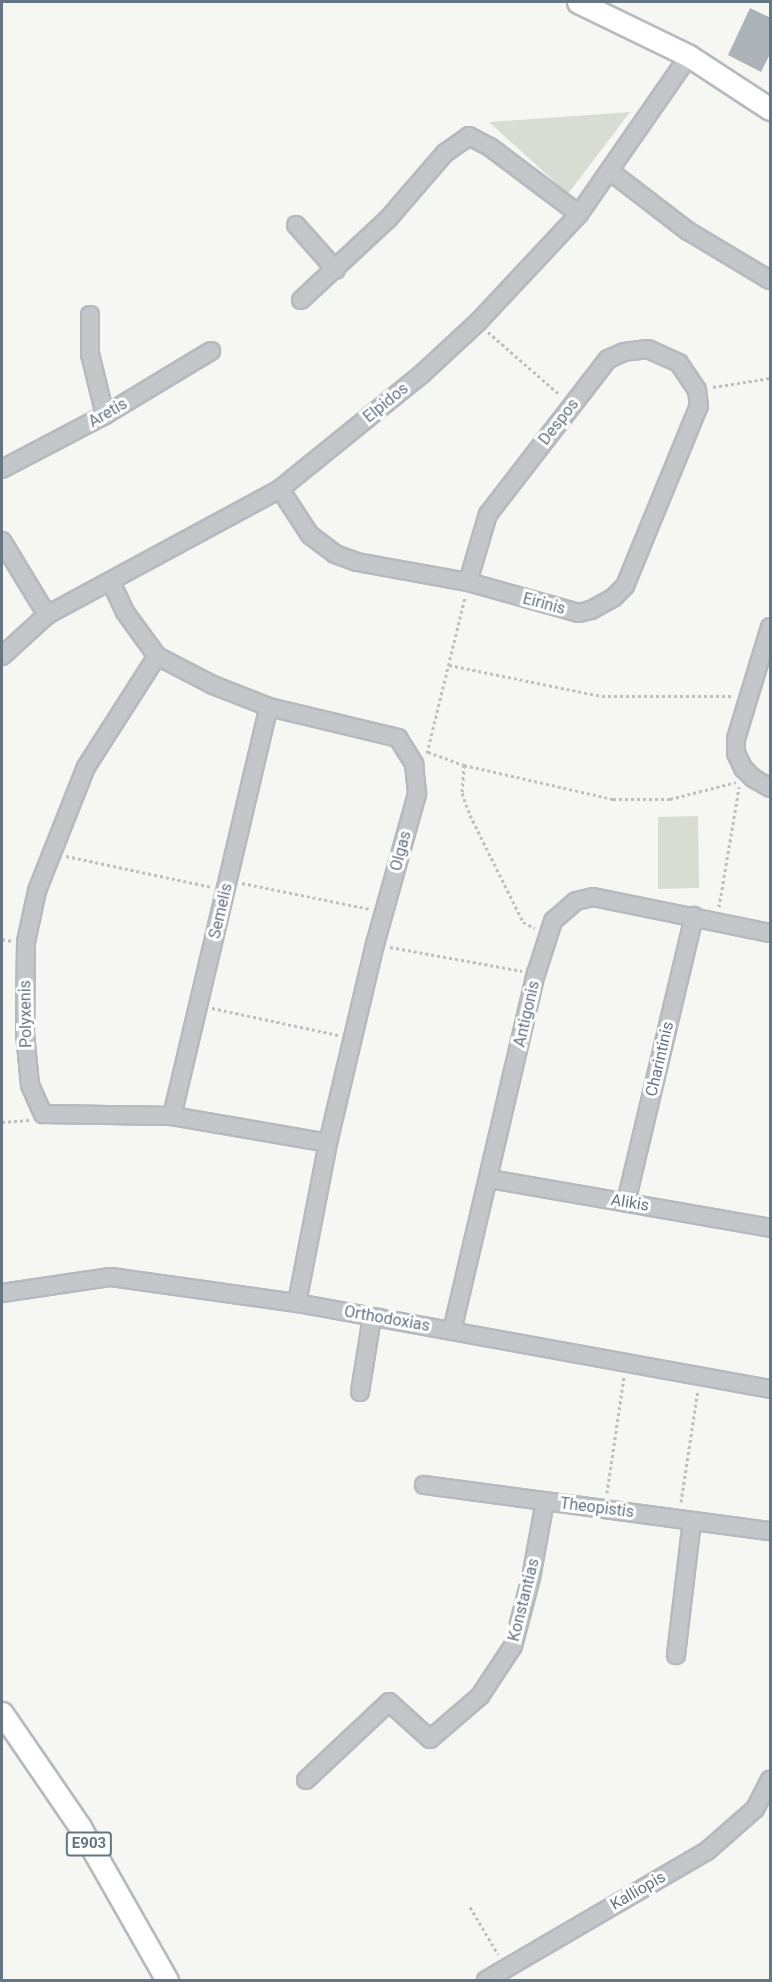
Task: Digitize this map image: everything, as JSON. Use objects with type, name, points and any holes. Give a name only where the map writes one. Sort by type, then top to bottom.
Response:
[{"type":"main road","points":[[578,2],[689,56],[771,109]]},
{"type":"main road","name":"E903","points":[[2,1713],[80,1827],[167,1980]]},
{"type":"street","name":"Elpidos","points":[[2,656],[47,615],[279,489],[422,374],[478,322],[579,214],[611,172],[689,56]]},
{"type":"street","points":[[301,300],[336,270],[388,219],[445,153],[468,136],[490,147],[579,214]]},
{"type":"street","points":[[611,172],[688,231],[771,280]]},
{"type":"street","points":[[296,225],[336,270]]},
{"type":"street","points":[[90,315],[90,354],[105,416]]},
{"type":"street","name":"Despos","points":[[468,582],[488,514],[608,359],[624,352],[648,349],[667,354],[680,363],[697,390]]},
{"type":"street","name":"Aretis","points":[[2,470],[105,416],[211,351]]},
{"type":"street","name":"Eirinis","points":[[279,489],[310,535],[335,554],[357,562],[468,582],[579,613],[614,597],[625,586],[699,406],[697,390]]},
{"type":"street","points":[[2,542],[47,615]]},
{"type":"street","name":"Olgas","points":[[111,582],[125,612],[157,656],[213,685],[269,707],[398,738],[414,764],[417,794],[375,944],[328,1143],[297,1303]]},
{"type":"street","points":[[771,627],[736,739],[736,753],[753,778],[771,788]]},
{"type":"street","name":"Polyxenis","points":[[43,1114],[30,1085],[25,1034],[26,942],[50,852],[86,767],[157,656]]},
{"type":"street","name":"Semelis","points":[[172,1116],[269,707]]},
{"type":"street","name":"Antigonis","points":[[453,1331],[536,974],[547,934],[564,910],[576,901],[593,897],[771,933]]},
{"type":"street","name":"Charintinis","points":[[626,1202],[694,916]]},
{"type":"street","points":[[43,1114],[172,1116],[328,1143]]},
{"type":"street","name":"Alikis","points":[[490,1179],[771,1228]]},
{"type":"street","name":"Orthodoxias","points":[[2,1293],[111,1277],[297,1303],[771,1389]]},
{"type":"street","points":[[360,1392],[372,1317]]},
{"type":"street","name":"Theopistis","points":[[424,1485],[771,1531]]},
{"type":"street","name":"Konstantias","points":[[306,1780],[389,1702],[430,1739],[480,1696],[513,1646],[531,1578],[545,1501]]},
{"type":"street","points":[[676,1655],[685,1520]]},
{"type":"street","name":"Kalliopis","points":[[486,1980],[511,1971],[707,1851],[755,1809],[771,1780]]},
{"type":"path","points":[[478,322],[572,406]]},
{"type":"path","points":[[697,390],[771,378]]},
{"type":"path","points":[[414,764],[428,752],[468,582]]},
{"type":"path","points":[[449,665],[602,696],[749,696]]},
{"type":"path","points":[[428,752],[464,765],[613,799],[670,799],[740,781],[716,921]]},
{"type":"path","points":[[464,765],[462,793],[470,815],[523,922],[547,934]]},
{"type":"path","points":[[50,852],[384,912]]},
{"type":"path","points":[[375,944],[536,974]]},
{"type":"path","points":[[199,1005],[353,1038]]},
{"type":"path","points":[[2,1122],[34,1119],[43,1114]]},
{"type":"path","points":[[605,1509],[627,1363]]},
{"type":"path","points":[[685,1520],[701,1377]]},
{"type":"path","points":[[470,1907],[511,1971]]},
{"type":"shaded area","points":[[630,112],[568,194],[489,122]]},
{"type":"shaded area","points":[[698,816],[699,888],[658,889],[658,817]]},
{"type":"building","points":[[750,8],[771,18],[771,52],[761,72],[728,55]]}]
